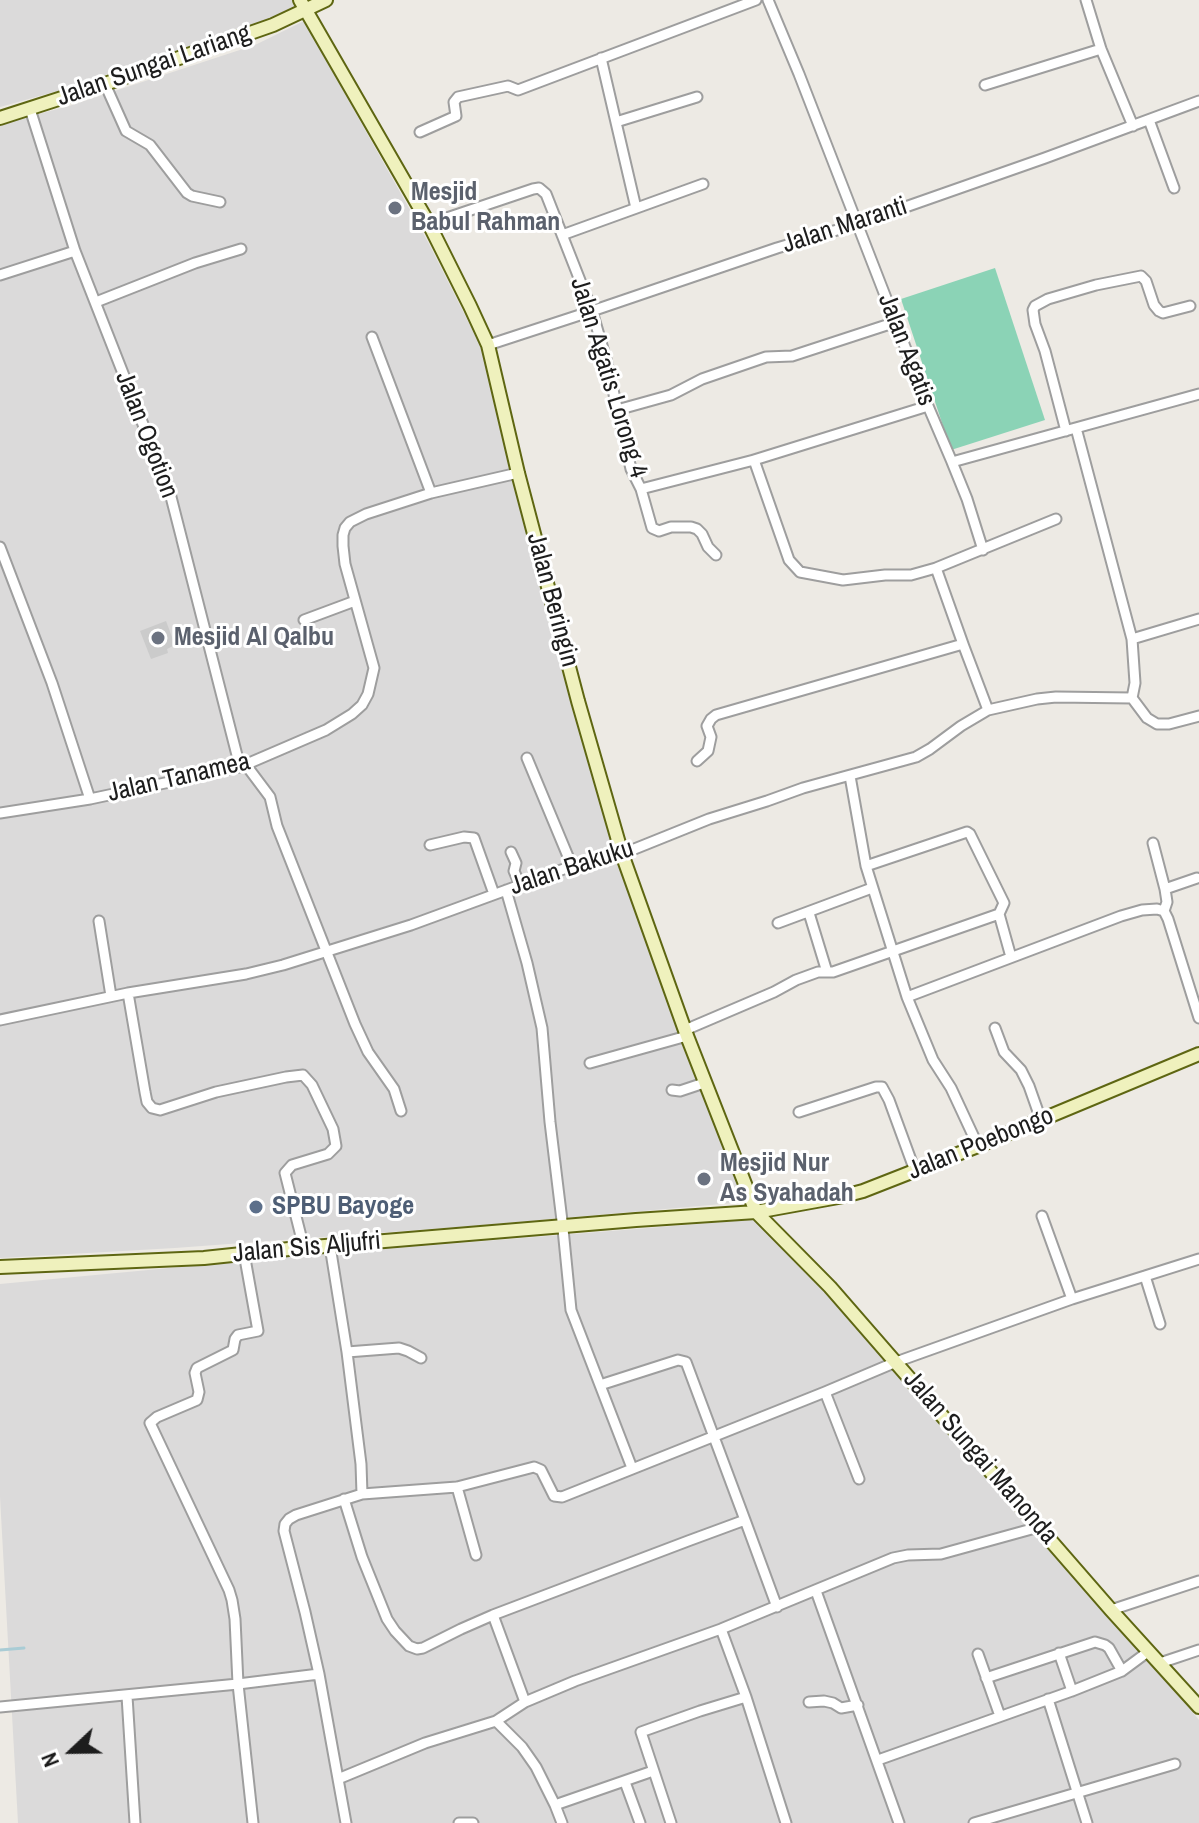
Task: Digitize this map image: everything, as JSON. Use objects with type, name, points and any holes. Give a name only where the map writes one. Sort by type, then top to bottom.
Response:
[{"type":"street","name":"Jalan Sungai Lariang","points":[[0,118],[273,25],[303,4],[326,0]]},
{"type":"street","points":[[420,132],[456,116],[454,102],[458,97],[508,86],[515,90],[756,0]]},
{"type":"street","name":"Jalan Agatis","points":[[768,0],[967,499],[983,550]]},
{"type":"street","points":[[1086,0],[1101,49],[1133,126]]},
{"type":"street","name":"Jalan Beringin","points":[[303,4],[429,224],[488,345],[571,675],[622,854],[704,1083],[756,1212]]},
{"type":"street","points":[[985,85],[1101,49]]},
{"type":"street","points":[[601,58],[636,208]]},
{"type":"street","points":[[105,84],[126,131],[150,145],[187,193],[220,202]]},
{"type":"street","points":[[616,122],[697,97]]},
{"type":"street","name":"Jalan Maranti","points":[[488,345],[857,224],[1199,101]]},
{"type":"street","name":"Jalan Ogotion","points":[[30,109],[75,251],[170,493],[243,766]]},
{"type":"street","points":[[1149,120],[1174,188]]},
{"type":"street","points":[[562,235],[703,184]]},
{"type":"street","name":"Jalan Agatis Lorong 4","points":[[429,224],[539,188],[546,194],[592,311],[631,469],[641,489],[754,460],[928,406]]},
{"type":"street","points":[[96,302],[195,263],[241,249]]},
{"type":"street","points":[[0,275],[75,251]]},
{"type":"street","points":[[1066,431],[1035,324],[1035,306],[1096,285],[1141,276],[1161,313],[1190,306]]},
{"type":"street","points":[[617,410],[671,395],[702,379],[766,357],[792,356],[896,322]]},
{"type":"street","points":[[372,337],[431,493]]},
{"type":"street","points":[[952,462],[1199,394]]},
{"type":"street","points":[[1076,428],[1132,639],[1135,683],[1132,698],[1147,718],[1157,724],[1199,716]]},
{"type":"street","points":[[754,460],[789,560],[800,572],[843,580],[911,575],[983,550],[1056,519]]},
{"type":"street","name":"Jalan Tanamea","points":[[0,813],[90,799],[243,766],[326,730],[352,714],[368,694],[374,668],[344,555],[345,528],[357,517],[431,493],[518,473]]},
{"type":"street","points":[[641,489],[652,528],[659,531],[671,527],[697,529],[716,555]]},
{"type":"street","points":[[0,547],[52,683],[90,799]]},
{"type":"street","points":[[936,568],[988,710]]},
{"type":"street","points":[[304,620],[355,601]]},
{"type":"street","points":[[1132,639],[1199,619]]},
{"type":"street","points":[[697,761],[708,751],[711,737],[707,726],[716,715],[963,644]]},
{"type":"street","name":"Jalan Bakuku","points":[[0,1020],[111,996],[246,974],[411,925],[572,866],[622,854],[709,819],[803,788],[916,757],[988,710],[1056,697],[1132,698]]},
{"type":"street","points":[[527,758],[572,866]]},
{"type":"street","points":[[243,766],[270,797],[277,826],[362,1039],[394,1089],[401,1111]]},
{"type":"street","points":[[850,776],[866,866],[907,997],[933,1060],[951,1088],[978,1146]]},
{"type":"street","points":[[866,866],[967,832],[1004,903],[999,914],[1011,957]]},
{"type":"street","points":[[430,845],[464,837],[474,838],[494,894]]},
{"type":"street","points":[[1153,843],[1165,889],[1167,902],[1164,911],[1199,1018]]},
{"type":"street","points":[[511,852],[520,885]]},
{"type":"street","points":[[1165,889],[1197,878]]},
{"type":"street","points":[[778,923],[872,888]]},
{"type":"street","points":[[506,890],[542,1028],[568,1298],[632,1468]]},
{"type":"street","points":[[907,997],[1121,916],[1151,908],[1164,911]]},
{"type":"street","points":[[809,913],[827,972]]},
{"type":"street","points":[[590,1063],[686,1033],[796,980],[818,972],[833,972],[999,914]]},
{"type":"street","points":[[99,921],[111,996]]},
{"type":"street","points":[[128,993],[147,1102],[154,1110],[180,1105],[216,1092],[286,1077],[303,1075],[312,1085],[333,1129],[336,1146],[328,1154],[292,1165],[285,1173],[304,1248]]},
{"type":"street","points":[[995,1028],[1004,1052],[1021,1070],[1029,1086],[1041,1120]]},
{"type":"street","name":"Jalan Poebongo","points":[[756,1212],[844,1196],[915,1171],[1199,1054]]},
{"type":"street","points":[[672,1090],[680,1091],[704,1083]]},
{"type":"street","points":[[799,1112],[882,1087],[915,1171]]},
{"type":"street","name":"Jalan Sis Aljufri","points":[[0,1267],[204,1258],[756,1212]]},
{"type":"street","name":"Jalan Sungai Manonda","points":[[756,1212],[830,1287],[1199,1707]]},
{"type":"street","points":[[1042,1216],[1072,1299]]},
{"type":"street","points":[[330,1246],[347,1352],[362,1494]]},
{"type":"street","points":[[244,1253],[258,1331],[238,1335],[233,1350],[197,1368],[197,1400],[150,1423],[229,1590],[235,1619],[238,1684],[253,1823]]},
{"type":"street","points":[[346,1823],[319,1674],[284,1531],[289,1519],[362,1494],[457,1487],[534,1467],[541,1470],[554,1496],[559,1498],[896,1362],[1072,1299],[1199,1259]]},
{"type":"street","points":[[1145,1276],[1160,1324]]},
{"type":"street","points":[[347,1352],[399,1348],[421,1358]]},
{"type":"street","points":[[600,1385],[678,1360],[689,1365],[777,1607]]},
{"type":"street","points":[[825,1392],[859,1479]]},
{"type":"street","points":[[457,1487],[476,1555]]},
{"type":"street","points":[[344,1499],[362,1557],[387,1619],[409,1646],[417,1649],[493,1615],[745,1520]]},
{"type":"street","points":[[338,1779],[425,1743],[496,1721],[525,1702],[575,1681],[721,1629],[900,1556],[941,1554],[1039,1527]]},
{"type":"street","points":[[1111,1610],[1199,1581]]},
{"type":"street","points":[[816,1591],[899,1823]]},
{"type":"street","points":[[493,1615],[525,1702]]},
{"type":"street","points":[[721,1629],[786,1823]]},
{"type":"street","points":[[986,1678],[1093,1643],[1105,1645],[1122,1671]]},
{"type":"street","points":[[1160,1663],[1199,1650]]},
{"type":"street","points":[[878,1760],[1122,1671],[1149,1651]]},
{"type":"street","points":[[1059,1653],[1072,1691]]},
{"type":"street","points":[[978,1654],[1000,1716]]},
{"type":"street","points":[[0,1707],[319,1674]]},
{"type":"street","points":[[127,1696],[135,1823]]},
{"type":"street","points":[[671,1823],[642,1731],[746,1697]]},
{"type":"street","points":[[1048,1699],[1087,1823]]},
{"type":"street","points":[[809,1702],[824,1701],[841,1708],[858,1705]]},
{"type":"street","points":[[496,1721],[526,1752],[541,1776],[562,1823]]},
{"type":"street","points":[[974,1823],[1175,1764]]},
{"type":"street","points":[[555,1805],[653,1771]]},
{"type":"street","points":[[625,1782],[640,1823]]},
{"type":"street","points":[[459,1823],[473,1823]]},
{"type":"shaded area","points":[[0,0],[292,0],[296,6],[263,21],[61,90],[0,107]]},
{"type":"shaded area","points":[[304,21],[428,242],[481,347],[505,410],[615,835],[745,1202],[471,1226],[0,1258],[0,124],[69,106],[255,45]]},
{"type":"shaded area","name":"Mesjid Al Qalbu","points":[[166,621],[175,645],[167,649],[168,653],[151,659],[140,631]]},
{"type":"shaded area","points":[[761,1219],[839,1299],[1056,1548],[1199,1720],[1199,1823],[18,1823],[0,1497],[0,1284],[286,1257]]},
{"type":"green space","points":[[995,268],[1045,420],[951,450],[901,299]]},
{"type":"waterway","points":[[0,1650],[24,1648]]},
{"type":"place","name":"Mesjid Babul Rahman","points":[[395,208]]},
{"type":"place","name":"Mesjid Al Qalbu","points":[[158,638]]},
{"type":"place","name":"Mesjid Nur As Syahadah","points":[[704,1179]]},
{"type":"place","name":"SPBU Bayoge","points":[[256,1207]]}]
